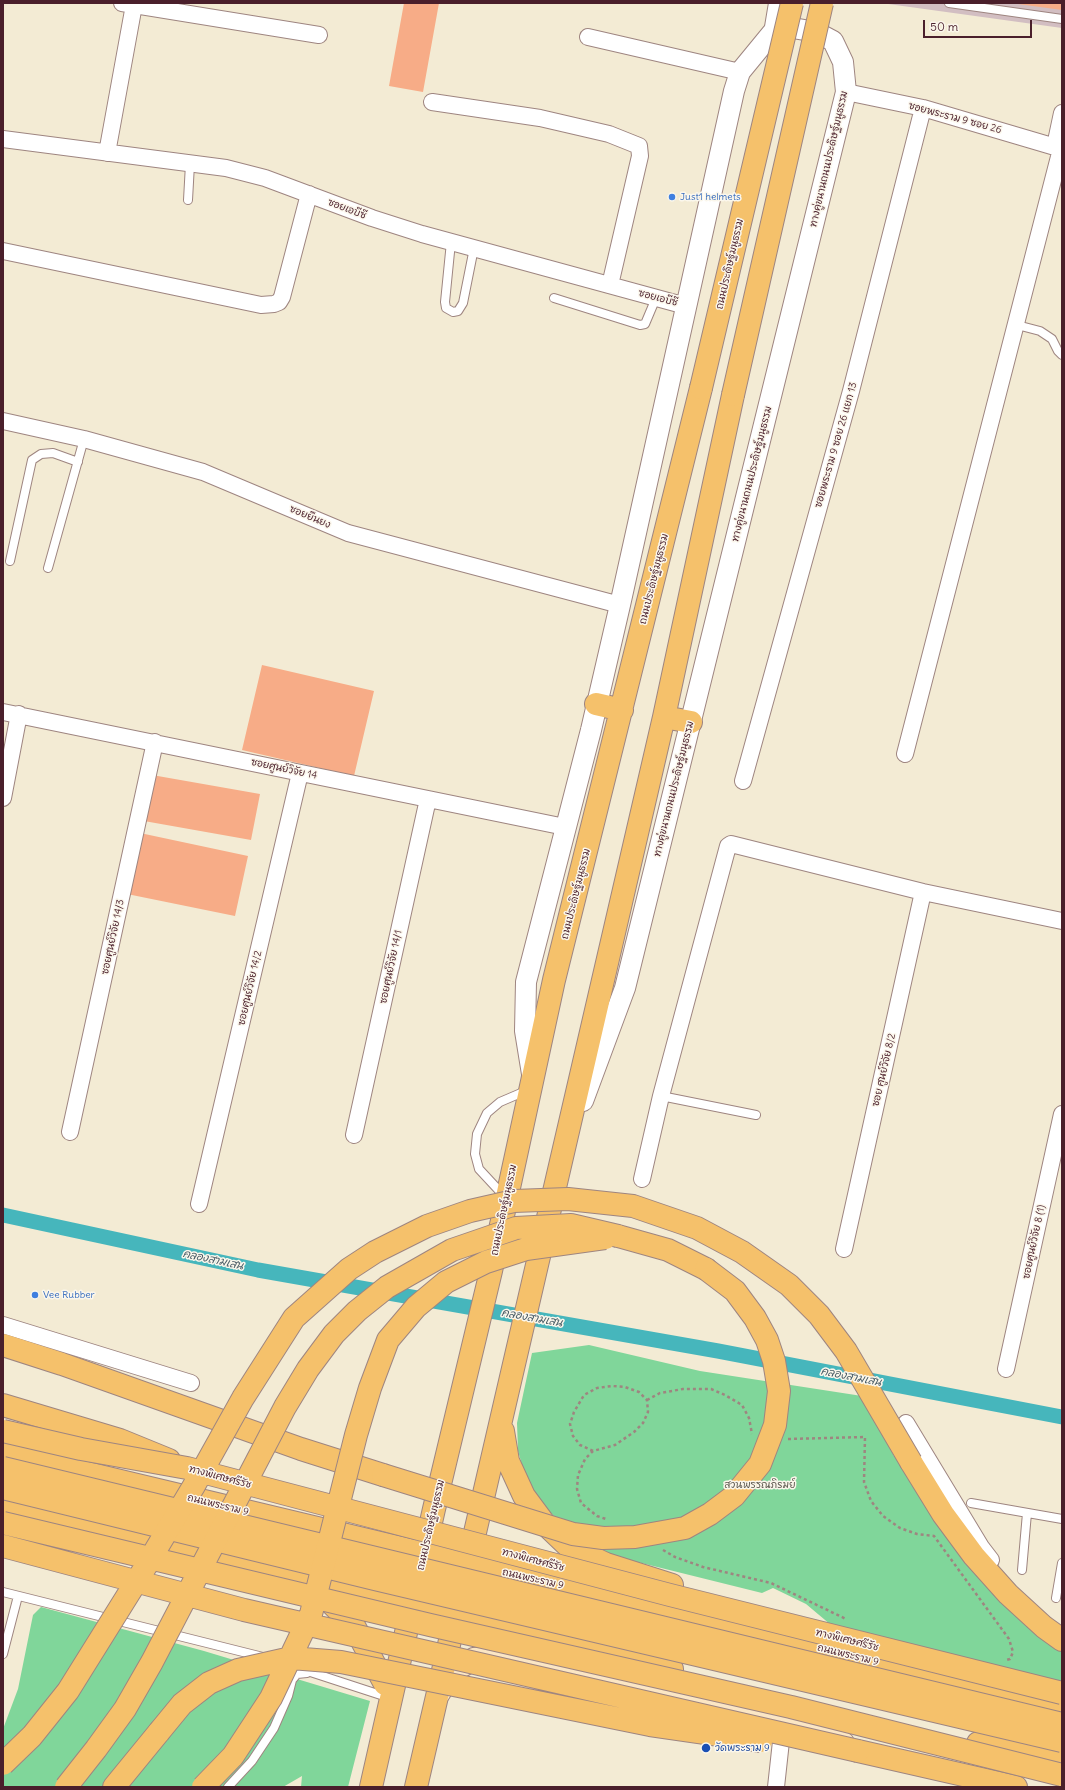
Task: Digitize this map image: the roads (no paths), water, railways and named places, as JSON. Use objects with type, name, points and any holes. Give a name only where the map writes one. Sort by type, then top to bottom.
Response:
[{"type":"main road","name":"ถนนประดิษฐ์มนูธรรม","points":[[371,1787],[434,1509],[491,1271],[554,980],[701,388],[792,3]]},
{"type":"main road","points":[[416,1787],[664,717],[732,395],[822,3]]},
{"type":"main road","points":[[596,704],[622,710]]},
{"type":"main road","points":[[664,717],[691,722]]},
{"type":"main road","points":[[3,1764],[32,1736],[68,1691],[150,1560],[243,1398],[294,1318],[349,1269],[375,1252],[427,1226],[470,1211],[514,1201],[568,1199],[633,1206],[697,1228],[742,1252],[789,1285],[819,1315],[846,1351],[915,1468],[944,1514],[974,1556],[1008,1594],[1044,1627],[1062,1640]]},
{"type":"main road","points":[[3,1345],[69,1367],[301,1449],[572,1534],[604,1538],[635,1537],[685,1528],[710,1514],[734,1496],[760,1464],[775,1425],[779,1391],[774,1361],[767,1340],[755,1318],[735,1291],[706,1269],[668,1250],[571,1225],[516,1228],[452,1250],[387,1287],[357,1311],[334,1334],[308,1369],[285,1407],[152,1662],[125,1709],[66,1787]]},
{"type":"main road","points":[[203,1787],[233,1756],[271,1698],[311,1614],[356,1435],[370,1388],[388,1340],[416,1307],[446,1282],[486,1262],[526,1249],[618,1236]]},
{"type":"main road","points":[[3,1405],[120,1440],[187,1468]]},
{"type":"main road","points":[[502,1420],[508,1461],[524,1496],[544,1523],[568,1546],[606,1564],[649,1579],[756,1608],[784,1619],[798,1631],[807,1645]]},
{"type":"main road","name":"ทางพิเศษศรีรัช","points":[[3,1431],[81,1449],[187,1468],[670,1595],[1062,1693]]},
{"type":"main road","name":"ถนนพระราม 9","points":[[3,1453],[807,1645],[1062,1710]]},
{"type":"main road","name":"ถนนพระราม 9","points":[[3,1468],[1062,1724]]},
{"type":"main road","points":[[3,1488],[367,1577],[1062,1741]]},
{"type":"main road","points":[[205,1502],[255,1495],[305,1496],[397,1517],[417,1518],[434,1509]]},
{"type":"main road","points":[[3,1507],[1062,1763]]},
{"type":"main road","points":[[3,1523],[438,1626],[791,1707],[1062,1774]]},
{"type":"main road","points":[[3,1546],[244,1610],[1016,1787]]},
{"type":"main road","points":[[312,1582],[354,1626],[375,1663],[391,1698]]},
{"type":"main road","points":[[672,1669],[664,1651],[663,1639],[671,1626],[687,1616]]},
{"type":"main road","points":[[439,1693],[453,1671],[474,1659],[506,1655],[783,1718],[833,1737],[881,1762],[991,1787]]},
{"type":"main road","points":[[114,1787],[182,1704],[209,1683],[238,1670],[291,1658],[342,1662],[650,1725],[757,1741],[858,1751]]},
{"type":"main road","points":[[662,1690],[704,1677]]},
{"type":"street","points":[[532,1083],[525,1031],[526,982],[620,605],[734,91],[740,72],[772,33],[777,3]]},
{"type":"street","points":[[107,153],[128,4],[319,35]]},
{"type":"street","name":"ทางคู่ขนานถนนประดิษฐ์มนูธรรม","points":[[563,1153],[625,988],[846,92],[843,62],[833,42],[816,32],[787,26],[772,33]]},
{"type":"street","points":[[588,37],[740,72]]},
{"type":"street","name":"ซอยพระราม 9 ซอย 26","points":[[846,92],[923,108],[1059,148]]},
{"type":"street","points":[[432,102],[540,118],[608,134],[639,146],[640,156],[610,286]]},
{"type":"street","name":"ซอยพระราม 9 ซอย 26 แยก 13","points":[[743,781],[851,392],[923,108]]},
{"type":"street","points":[[905,754],[1017,325],[1059,148],[1062,113]]},
{"type":"street","name":"ซอยเอบีซี","points":[[3,139],[226,168],[265,178],[372,218],[451,242],[686,306]]},
{"type":"street","points":[[3,252],[261,305],[274,304],[279,302],[282,297],[308,194]]},
{"type":"street","name":"ซอยยืนยง","points":[[3,421],[84,439],[203,472],[348,533],[620,605]]},
{"type":"street","points":[[3,798],[11,713]]},
{"type":"street","name":"ซอยศูนย์วิจัย 14","points":[[11,713],[565,827]]},
{"type":"street","name":"ซอยศูนย์วิจัย 14/3","points":[[70,1132],[155,742]]},
{"type":"street","name":"ซอยศูนย์วิจัย 14/2","points":[[200,1204],[300,772]]},
{"type":"street","name":"ซอยศูนย์วิจัย 14/1","points":[[354,1136],[428,799]]},
{"type":"street","points":[[642,1178],[661,1096],[728,846],[731,844],[924,892],[1062,921]]},
{"type":"street","name":"ซอย ศูนย์วิจัย 8/2","points":[[844,1249],[924,892]]},
{"type":"street","name":"ซอยศูนย์วิจัย 8 (1)","points":[[1006,1370],[1062,1114]]},
{"type":"street","points":[[3,1325],[191,1383]]},
{"type":"street","points":[[906,1423],[981,1547],[1006,1578],[1062,1633]]},
{"type":"street","points":[[894,1456],[918,1445]]},
{"type":"street","points":[[776,1787],[783,1718]]},
{"type":"street","points":[[1022,1787],[1026,1754]]},
{"type":"lane","points":[[949,3],[1062,19]]},
{"type":"lane","points":[[188,200],[190,164]]},
{"type":"lane","points":[[451,242],[445,302],[446,308],[453,312],[458,311],[463,304],[474,248]]},
{"type":"lane","points":[[554,298],[640,325],[645,324],[656,298]]},
{"type":"lane","points":[[1017,325],[1040,330],[1052,339],[1058,351],[1062,355]]},
{"type":"lane","points":[[48,568],[84,439]]},
{"type":"lane","points":[[10,561],[32,460],[41,454],[53,453],[78,462]]},
{"type":"lane","points":[[507,1199],[479,1169],[475,1154],[477,1134],[486,1113],[500,1102],[532,1083]]},
{"type":"lane","points":[[661,1096],[756,1115]]},
{"type":"lane","points":[[971,1503],[1062,1519]]},
{"type":"lane","points":[[1022,1570],[1027,1513]]},
{"type":"lane","points":[[1056,1598],[1062,1564]]},
{"type":"lane","points":[[3,1592],[252,1653],[391,1698]]},
{"type":"lane","points":[[3,1654],[18,1596]]},
{"type":"lane","points":[[228,1787],[252,1761],[274,1728],[288,1696],[292,1680],[297,1674],[316,1674]]},
{"type":"waterway","name":"คลองสามเสน","points":[[3,1215],[258,1270],[718,1351],[1062,1417]]},
{"type":"place","name":"Just1 helmets","points":[[672,197]]},
{"type":"place","name":"Vee Rubber","points":[[35,1295]]},
{"type":"place","name":"วัดพระราม 9","points":[[706,1748]]},
{"type":"park label","name":"สวนพรรณภิรมย์","points":[[760,1485]]}]
